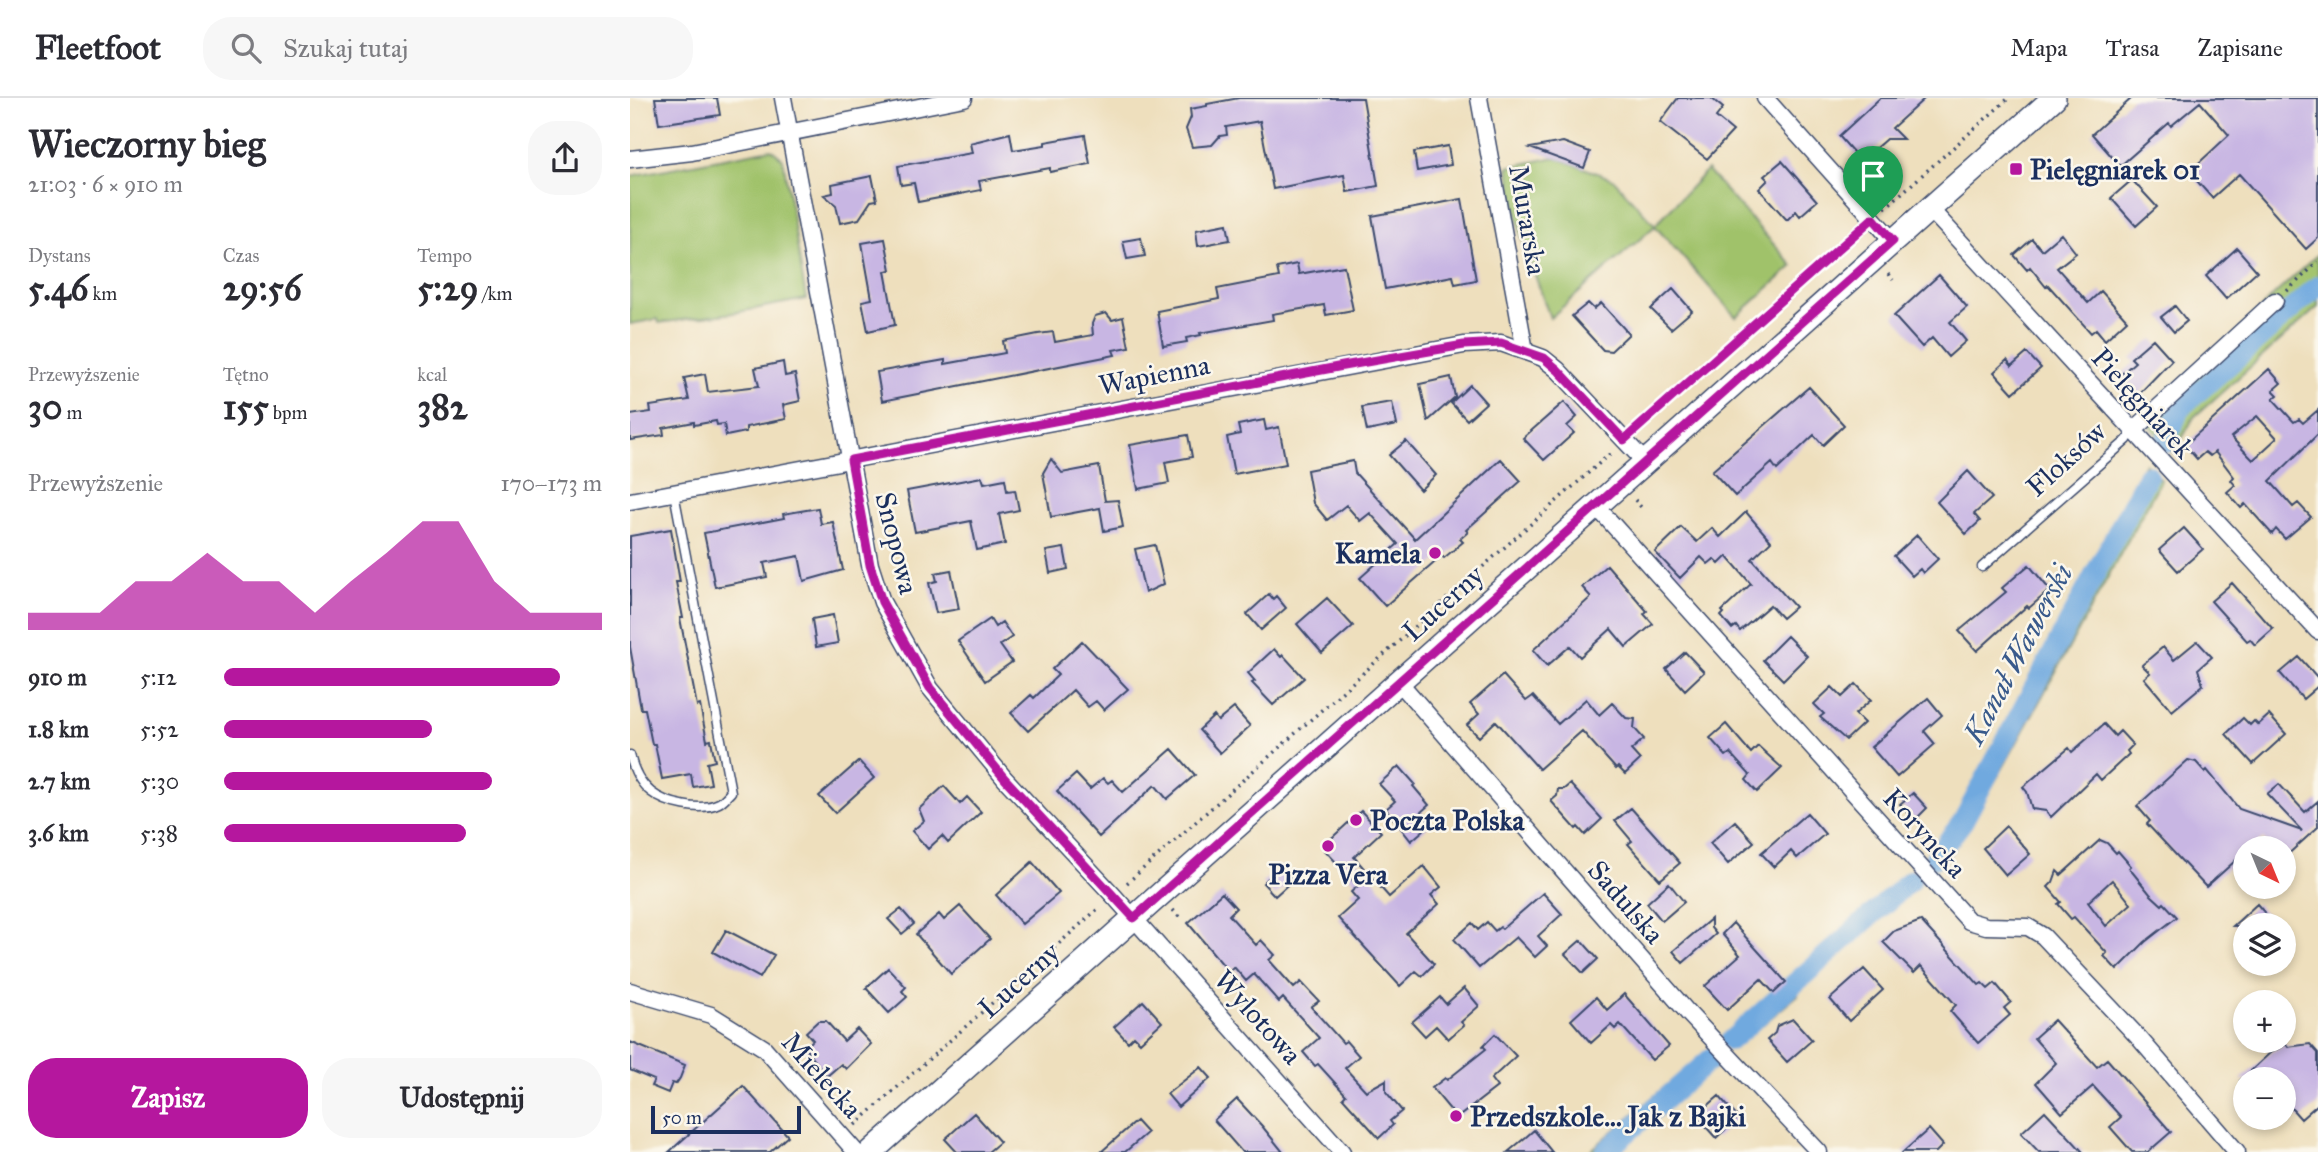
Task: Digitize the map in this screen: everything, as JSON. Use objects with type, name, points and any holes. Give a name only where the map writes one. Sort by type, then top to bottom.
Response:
[{"type":"street","name":"Snopowa","points":[[783,98],[870,565],[882,602],[930,688],[1005,779],[1134,918]]},
{"type":"street","points":[[630,159],[692,152],[964,98]]},
{"type":"street","name":"Murarska","points":[[1479,98],[1525,351]]},
{"type":"street","points":[[1765,98],[1893,241]]},
{"type":"street","name":"Lucerny","points":[[871,1152],[2054,98]]},
{"type":"street","name":"Pielęgniarek","points":[[1930,209],[2318,631]]},
{"type":"street","name":"Floksów","points":[[2133,431],[2275,302]]},
{"type":"street","name":"Wapienna","points":[[630,501],[1464,345],[1501,343],[1544,358],[1646,463]]},
{"type":"street","name":"Koryncka","points":[[1596,506],[1969,921],[1986,926],[2028,927],[2043,936],[2139,1038],[2237,1152]]},
{"type":"street","name":"Sadulska","points":[[1399,682],[1689,1014],[1819,1152]]},
{"type":"street","name":"Wylotowa","points":[[1134,918],[1342,1152]]},
{"type":"street","name":"Mielecka","points":[[630,991],[711,1015],[764,1048],[856,1152]]},
{"type":"lane","name":"Floksów","points":[[1982,568],[2127,440],[2133,431]]},
{"type":"lane","points":[[630,755],[633,769],[651,792],[681,805],[705,807],[719,803],[731,792],[674,493]]},
{"type":"path","points":[[1119,890],[2009,98]]},
{"type":"path","points":[[2275,302],[2318,262]]},
{"type":"path","points":[[848,1131],[1102,905]]},
{"type":"green space","points":[[771,149],[783,159],[806,299],[733,313],[630,324],[630,176]]},
{"type":"green space","points":[[1555,157],[1613,179],[1655,225],[1707,170],[1793,266],[1736,317],[1655,226],[1550,318],[1521,235],[1508,167]]},
{"type":"green space","points":[[2318,254],[2318,307],[2194,417],[2174,453],[2149,425],[2274,295]]},
{"type":"green space","points":[[2145,463],[2161,480],[2004,766],[1968,827],[1934,867],[1926,858],[1958,818]]},
{"type":"green space","points":[[1906,873],[1918,886],[1796,992],[1798,995],[1739,1044],[1730,1034]]},
{"type":"green space","points":[[1708,1050],[1720,1063],[1618,1152],[1589,1152]]},
{"type":"building","points":[[655,98],[717,98],[720,115],[659,124]]},
{"type":"building","points":[[1239,98],[1363,98],[1378,186],[1347,192],[1344,175],[1273,189],[1260,121],[1226,127],[1227,135],[1220,136],[1212,145],[1192,147],[1186,129],[1191,117],[1190,109]]},
{"type":"building","points":[[1678,98],[1711,98],[1723,108],[1716,117],[1733,131],[1707,159],[1660,122]]},
{"type":"building","points":[[1880,98],[1925,98],[1892,128],[1903,139],[1886,139],[1861,161],[1839,136]]},
{"type":"building","points":[[2132,98],[2318,98],[2318,238],[2306,249],[2239,174],[2212,198],[2189,172],[2229,135],[2200,102],[2171,126],[2169,123],[2120,166],[2092,134]]},
{"type":"building","points":[[1010,133],[1013,150],[1085,135],[1090,164],[1050,172],[1050,168],[979,181],[981,190],[918,202],[914,183],[901,185],[898,166],[972,153],[970,143]]},
{"type":"building","points":[[1563,142],[1590,152],[1584,168],[1530,148]]},
{"type":"building","points":[[1448,146],[1451,165],[1417,171],[1414,152]]},
{"type":"building","points":[[1782,161],[1817,201],[1800,216],[1796,211],[1787,220],[1759,189],[1768,180],[1764,176]]},
{"type":"building","points":[[872,176],[877,200],[871,201],[859,219],[840,223],[836,205],[824,195],[833,193],[832,184]]},
{"type":"building","points":[[2132,180],[2157,207],[2136,226],[2111,198]]},
{"type":"building","points":[[1462,199],[1476,280],[1455,284],[1453,276],[1385,289],[1372,216]]},
{"type":"building","points":[[1227,224],[1230,240],[1198,246],[1196,230]]},
{"type":"building","points":[[2061,234],[2076,253],[2057,268],[2088,303],[2101,291],[2127,320],[2105,340],[2096,329],[2091,333],[2048,285],[2046,287],[2030,267],[2027,270],[2014,255],[2032,239],[2042,250]]},
{"type":"building","points":[[1141,238],[1145,256],[1127,259],[1123,241]]},
{"type":"building","points":[[885,239],[891,270],[885,271],[895,325],[868,331],[862,301],[872,299],[862,243]]},
{"type":"building","points":[[2237,248],[2257,271],[2226,299],[2206,276]]},
{"type":"building","points":[[1297,264],[1299,274],[1344,266],[1353,310],[1326,315],[1324,305],[1272,314],[1273,320],[1200,333],[1201,335],[1186,338],[1187,342],[1163,346],[1157,311],[1219,299],[1217,289],[1279,277],[1277,268]]},
{"type":"building","points":[[1939,275],[1967,307],[1950,322],[1966,341],[1948,357],[1932,338],[1922,347],[1894,316]]},
{"type":"building","points":[[1673,289],[1692,311],[1671,329],[1651,309]]},
{"type":"building","points":[[1588,303],[1594,309],[1601,303],[1629,334],[1611,351],[1603,350],[1572,316]]},
{"type":"building","points":[[2175,306],[2187,321],[2174,332],[2161,317]]},
{"type":"building","points":[[1106,313],[1112,320],[1123,317],[1129,347],[1113,350],[1115,355],[882,401],[877,372],[1005,353],[1003,341],[1038,334],[1053,332],[1055,342],[1093,335],[1092,324],[1095,316]]},
{"type":"building","points":[[2153,339],[2172,360],[2137,396],[2119,376],[2135,362],[2131,358]]},
{"type":"building","points":[[2027,353],[2041,368],[2013,393],[1994,372],[2007,360],[2012,366]]},
{"type":"building","points":[[783,362],[785,376],[795,374],[800,401],[783,405],[786,419],[746,427],[746,432],[726,436],[724,424],[717,425],[716,421],[694,425],[694,422],[663,428],[664,435],[630,440],[630,415],[651,412],[650,406],[689,400],[684,378],[705,374],[708,392],[759,386],[755,368]]},
{"type":"building","points":[[2269,369],[2281,383],[2273,390],[2278,395],[2273,399],[2294,422],[2299,419],[2303,423],[2318,410],[2318,434],[2270,481],[2293,507],[2298,503],[2311,517],[2285,539],[2276,529],[2272,534],[2245,504],[2241,508],[2227,492],[2235,485],[2231,480],[2234,477],[2215,452],[2210,456],[2205,452],[2197,459],[2185,445]],"holes":[[[2257,416],[2277,438],[2253,460],[2231,437]]]},
{"type":"building","points":[[1451,377],[1455,397],[1428,421],[1420,384]]},
{"type":"building","points":[[1470,385],[1486,403],[1467,420],[1451,403]]},
{"type":"building","points":[[1809,387],[1844,425],[1823,445],[1814,435],[1777,470],[1772,463],[1735,496],[1712,471]]},
{"type":"building","points":[[1392,402],[1397,425],[1367,431],[1362,407]]},
{"type":"building","points":[[1564,402],[1577,417],[1567,426],[1574,433],[1544,460],[1523,438]]},
{"type":"building","points":[[1264,420],[1266,430],[1279,427],[1286,464],[1234,474],[1227,437],[1240,434],[1238,425]]},
{"type":"building","points":[[1188,435],[1192,457],[1165,462],[1169,483],[1138,489],[1130,445]]},
{"type":"building","points":[[1406,441],[1436,475],[1420,490],[1389,455]]},
{"type":"building","points":[[1051,459],[1062,473],[1099,466],[1105,501],[1118,500],[1123,527],[1104,531],[1100,508],[1051,517],[1043,473]]},
{"type":"building","points":[[1501,459],[1521,481],[1466,530],[1468,532],[1460,539],[1463,542],[1444,558],[1442,556],[1385,606],[1360,578],[1398,544],[1370,513],[1360,521],[1346,505],[1327,520],[1313,503],[1307,470],[1353,461],[1355,473],[1415,539]]},
{"type":"building","points":[[1968,471],[1992,498],[1974,514],[1980,521],[1966,534],[1937,502]]},
{"type":"building","points":[[982,477],[984,483],[1005,479],[1007,491],[1015,490],[1019,510],[999,514],[1005,544],[977,550],[971,521],[915,532],[907,491]]},
{"type":"building","points":[[818,508],[821,524],[833,522],[843,570],[804,581],[799,556],[764,563],[767,577],[715,587],[704,533],[784,518],[783,514]]},
{"type":"building","points":[[1746,512],[1771,541],[1752,559],[1795,607],[1782,618],[1770,605],[1740,631],[1736,626],[1732,629],[1721,616],[1724,613],[1722,611],[1751,584],[1727,556],[1719,564],[1714,559],[1708,564],[1701,557],[1680,578],[1655,552],[1681,527],[1697,542],[1712,528],[1720,537]]},
{"type":"building","points":[[2184,528],[2203,549],[2178,571],[2159,550]]},
{"type":"building","points":[[671,529],[680,582],[676,582],[683,618],[680,618],[697,706],[700,705],[707,741],[711,740],[715,761],[707,763],[711,784],[693,787],[691,774],[662,779],[645,709],[641,709],[630,647],[630,536]]},
{"type":"building","points":[[1917,535],[1938,559],[1923,573],[1920,569],[1912,576],[1894,556]]},
{"type":"building","points":[[1155,545],[1164,584],[1145,593],[1135,549]]},
{"type":"building","points":[[1064,548],[1068,569],[1050,573],[1046,551]]},
{"type":"building","points":[[1607,565],[1647,611],[1644,614],[1653,624],[1626,647],[1611,629],[1580,657],[1570,646],[1547,666],[1533,650],[1591,597],[1582,587]]},
{"type":"building","points":[[2029,565],[2050,590],[2029,608],[2027,606],[1977,651],[1959,631],[2006,592],[2002,588]]},
{"type":"building","points":[[951,570],[959,609],[936,613],[929,583],[937,581],[935,573]]},
{"type":"building","points":[[2232,583],[2273,629],[2255,645],[2250,639],[2247,641],[2211,601]]},
{"type":"building","points":[[1269,594],[1273,599],[1276,596],[1286,608],[1261,630],[1247,614]]},
{"type":"building","points":[[1327,598],[1353,626],[1322,653],[1297,624]]},
{"type":"building","points":[[833,615],[838,643],[816,647],[812,619]]},
{"type":"building","points":[[990,619],[995,627],[1002,622],[1012,637],[1000,645],[1012,662],[985,681],[958,641]]},
{"type":"building","points":[[1787,636],[1807,656],[1783,680],[1763,660]]},
{"type":"building","points":[[1082,641],[1128,689],[1104,710],[1096,701],[1088,707],[1073,690],[1028,731],[1011,713],[1031,695],[1034,698],[1058,675],[1052,669]]},
{"type":"building","points":[[2197,641],[2212,657],[2198,669],[2203,685],[2172,711],[2144,678],[2150,673],[2142,665],[2163,647],[2174,660]]},
{"type":"building","points":[[1274,649],[1304,678],[1273,705],[1252,683],[1255,681],[1248,673]]},
{"type":"building","points":[[1685,652],[1704,672],[1685,690],[1666,669]]},
{"type":"building","points":[[2299,657],[2318,678],[2318,686],[2303,699],[2280,673]]},
{"type":"building","points":[[1503,675],[1526,701],[1533,696],[1558,724],[1586,699],[1599,715],[1612,703],[1626,718],[1635,719],[1634,728],[1644,739],[1631,750],[1640,760],[1625,774],[1618,767],[1616,769],[1582,731],[1539,769],[1496,721],[1479,737],[1467,725],[1479,714],[1470,704]]},
{"type":"building","points":[[1856,684],[1871,700],[1855,714],[1864,723],[1846,740],[1820,717],[1824,714],[1814,704],[1832,687],[1842,697]]},
{"type":"building","points":[[1928,698],[1942,715],[1924,731],[1935,744],[1897,777],[1871,747]]},
{"type":"building","points":[[1234,708],[1250,726],[1220,753],[1199,730],[1214,716],[1218,721]]},
{"type":"building","points":[[2269,715],[2286,734],[2253,764],[2226,734],[2243,718],[2250,725],[2254,721],[2258,725]]},
{"type":"building","points":[[1726,724],[1751,753],[1758,746],[1782,768],[1757,792],[1746,780],[1750,775],[1730,753],[1726,756],[1710,738]]},
{"type":"building","points":[[2104,724],[2115,736],[2120,731],[2133,745],[2127,751],[2129,754],[2101,780],[2096,774],[2051,817],[2046,811],[2032,809],[2023,787],[2069,748],[2072,752]]},
{"type":"building","points":[[1172,749],[1195,775],[1167,799],[1155,785],[1099,837],[1057,791],[1076,774],[1090,789],[1103,778],[1108,783],[1112,780],[1123,792]]},
{"type":"building","points":[[2188,760],[2196,762],[2205,772],[2207,770],[2239,809],[2302,831],[2267,794],[2279,784],[2305,812],[2318,801],[2318,827],[2296,847],[2296,836],[2233,836],[2233,863],[2206,887],[2147,824],[2150,821],[2137,806]]},
{"type":"building","points":[[859,761],[874,778],[835,813],[819,796]]},
{"type":"building","points":[[1399,766],[1429,805],[1421,812],[1431,824],[1411,841],[1386,809],[1395,801],[1379,784]]},
{"type":"building","points":[[1570,784],[1602,819],[1585,835],[1578,827],[1576,829],[1551,801],[1557,796],[1558,789],[1564,789]]},
{"type":"building","points":[[944,786],[960,804],[967,797],[981,812],[948,843],[942,836],[928,849],[912,831],[924,821],[919,809]]},
{"type":"building","points":[[1913,793],[1927,808],[1915,820],[1900,804]]},
{"type":"building","points":[[1631,808],[1680,863],[1660,880],[1628,844],[1632,841],[1615,821]]},
{"type":"building","points":[[1361,811],[1381,832],[1354,857],[1389,897],[1424,866],[1441,887],[1431,895],[1439,904],[1406,933],[1434,964],[1422,976],[1416,971],[1400,986],[1338,918],[1358,900],[1351,892],[1358,886],[1322,847]]},
{"type":"building","points":[[1807,813],[1825,834],[1797,858],[1791,851],[1774,867],[1761,853]]},
{"type":"building","points":[[1735,821],[1754,842],[1728,864],[1710,843]]},
{"type":"building","points":[[2006,826],[2030,854],[2006,875],[1983,848]]},
{"type":"building","points":[[2100,840],[2116,853],[2118,851],[2150,894],[2162,905],[2164,903],[2177,917],[2145,942],[2117,970],[2104,956],[2107,953],[2074,917],[2071,919],[2058,904],[2061,902],[2048,887],[2057,871],[2061,875]],"holes":[[[2112,880],[2131,904],[2106,926],[2088,902]]]},
{"type":"building","points":[[1032,862],[1059,893],[1022,924],[996,895]]},
{"type":"building","points":[[1281,866],[1293,880],[1275,896],[1263,883]]},
{"type":"building","points":[[1669,883],[1684,902],[1662,921],[1647,903]]},
{"type":"building","points":[[1222,893],[1236,908],[1229,915],[1256,945],[1261,940],[1275,955],[1269,960],[1294,988],[1301,982],[1319,1001],[1311,1007],[1343,1043],[1346,1041],[1359,1056],[1345,1068],[1366,1091],[1386,1080],[1386,1092],[1402,1111],[1390,1121],[1393,1125],[1379,1138],[1343,1098],[1346,1095],[1318,1064],[1315,1066],[1303,1052],[1319,1038],[1283,998],[1279,1002],[1254,974],[1246,981],[1234,967],[1229,972],[1188,923]]},
{"type":"building","points":[[1543,893],[1562,914],[1538,936],[1547,946],[1535,957],[1516,937],[1479,968],[1454,939],[1472,923],[1478,930],[1487,922],[1495,931],[1500,927],[1502,929]]},
{"type":"building","points":[[2257,904],[2265,913],[2247,913]]},
{"type":"building","points":[[960,906],[990,939],[951,974],[916,934],[939,914],[944,920]]},
{"type":"building","points":[[901,909],[914,924],[902,934],[888,919]]},
{"type":"building","points":[[1711,919],[1711,928],[1716,934],[1683,963],[1673,951]]},
{"type":"building","points":[[1921,921],[1979,985],[1982,983],[1988,989],[1995,983],[2011,1002],[2004,1008],[2010,1015],[1978,1043],[1950,1011],[1956,1005],[1921,966],[1914,973],[1883,942],[1894,931]]},
{"type":"building","points":[[1733,923],[1786,982],[1774,993],[1761,979],[1727,1010],[1705,986],[1740,955],[1722,934]]},
{"type":"building","points":[[726,930],[774,955],[760,978],[713,952]]},
{"type":"building","points":[[1581,940],[1598,959],[1583,973],[1565,954]]},
{"type":"building","points":[[888,968],[906,987],[902,991],[907,997],[889,1013],[866,988]]},
{"type":"building","points":[[1864,969],[1883,990],[1849,1021],[1830,999]]},
{"type":"building","points":[[1464,988],[1479,1006],[1461,1022],[1464,1025],[1448,1039],[1436,1026],[1425,1036],[1412,1022],[1440,997],[1446,1004]]},
{"type":"building","points":[[1624,994],[1669,1046],[1652,1060],[1620,1024],[1615,1029],[1611,1025],[1591,1043],[1571,1020],[1596,997],[1607,1010]]},
{"type":"building","points":[[1143,1001],[1162,1022],[1140,1042],[1134,1036],[1128,1042],[1114,1027]]},
{"type":"building","points":[[1793,1019],[1812,1040],[1787,1062],[1767,1040],[1775,1033],[1777,1026]]},
{"type":"building","points":[[2054,1020],[2097,1067],[2107,1059],[2171,1132],[2148,1152],[2132,1152],[2110,1127],[2121,1117],[2093,1086],[2062,1113],[2036,1083],[2056,1063],[2034,1038]]},
{"type":"building","points":[[818,1021],[826,1021],[844,1041],[857,1029],[871,1044],[846,1069],[841,1064],[827,1076],[805,1048],[813,1040],[806,1032]]},
{"type":"building","points":[[1495,1034],[1516,1056],[1491,1079],[1497,1087],[1457,1118],[1432,1088],[1445,1078],[1447,1080],[1486,1049],[1483,1046]]},
{"type":"building","points":[[630,1042],[685,1065],[680,1078],[676,1084],[672,1083],[668,1093],[651,1086],[654,1080],[630,1070]]},
{"type":"building","points":[[2310,1044],[2318,1053],[2318,1104],[2301,1119],[2296,1113],[2296,1067],[2255,1067],[2270,1053],[2296,1053],[2296,1046]]},
{"type":"building","points":[[1201,1067],[1211,1078],[1178,1107],[1167,1094]]},
{"type":"building","points":[[743,1086],[788,1136],[770,1152],[669,1152]]},
{"type":"building","points":[[1719,1096],[1738,1118],[1716,1138],[1696,1116]]},
{"type":"building","points":[[1237,1099],[1283,1152],[1242,1152],[1214,1120]]},
{"type":"building","points":[[2045,1111],[2083,1152],[2039,1152],[2021,1133]]},
{"type":"building","points":[[974,1113],[1000,1142],[988,1152],[957,1152],[945,1139]]},
{"type":"building","points":[[1136,1121],[1147,1133],[1125,1152],[1101,1152]]},
{"type":"building","points":[[1929,1129],[1943,1145],[1936,1152],[1903,1152]]},
{"type":"building","points":[[1534,1130],[1552,1152],[1508,1152],[1526,1137]]},
{"type":"waterway","name":"Kanał Wawerski","points":[[2165,443],[2180,408],[2318,286]]},
{"type":"waterway","name":"Kanał Wawerski","points":[[1935,858],[1963,821],[2148,475]]},
{"type":"waterway","name":"Kanał Wawerski","points":[[1731,1040],[1911,880]]},
{"type":"waterway","name":"Kanał Wawerski","points":[[1605,1152],[1713,1057]]},
{"type":"place","name":"Pielęgniarek 01","points":[[2016,169]]},
{"type":"place","name":"Kamela","points":[[1435,553]]},
{"type":"place","name":"Poczta Polska","points":[[1356,820]]},
{"type":"place","name":"Pizza Vera","points":[[1328,846]]},
{"type":"place","name":"Przedszkole... Jak z Bajki","points":[[1456,1116]]},
{"type":"route","points":[[1873,218],[1893,241],[1134,918],[1005,779],[930,688],[882,602],[870,565],[851,460],[1343,366],[1464,345],[1501,343],[1544,358],[1624,440],[1873,218]]}]
